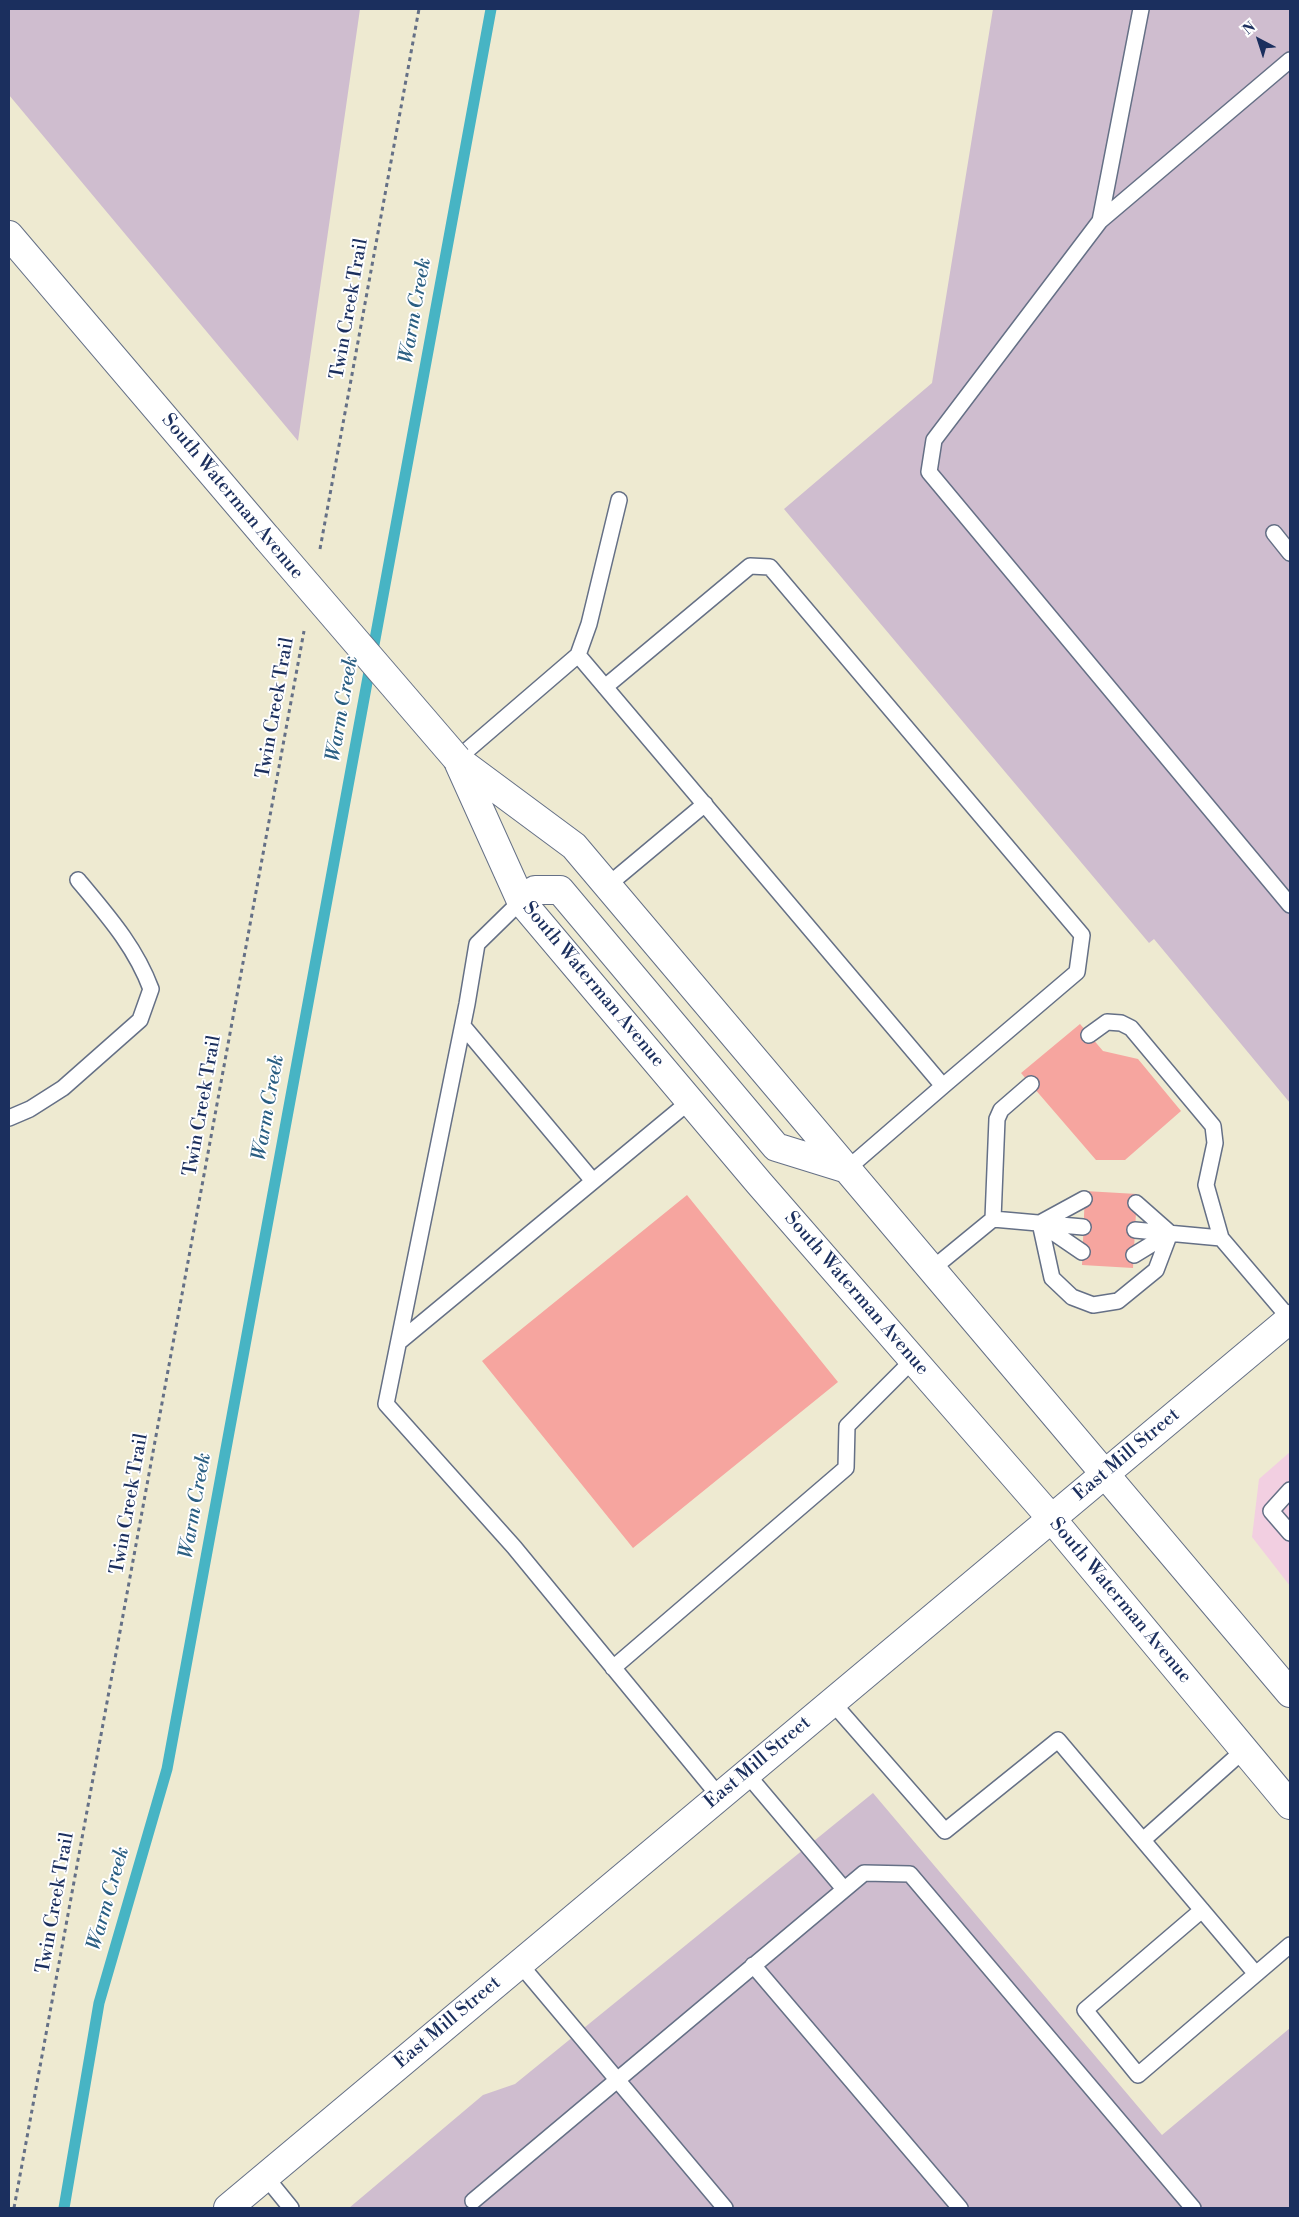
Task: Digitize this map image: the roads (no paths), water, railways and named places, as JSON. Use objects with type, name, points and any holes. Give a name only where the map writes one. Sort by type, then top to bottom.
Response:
[{"type":"main road","name":"South Waterman Avenue","points":[[9,235],[457,759],[574,846],[1290,1693]]},
{"type":"main road","name":"South Waterman Avenue","points":[[457,759],[521,901],[690,1101],[1051,1518],[1290,1805]]},
{"type":"main road","points":[[521,901],[535,890],[560,890],[776,1147],[847,1169]]},
{"type":"main road","name":"East Mill Street","points":[[228,2208],[1290,1319]]},
{"type":"lane","points":[[1100,221],[1141,9]]},
{"type":"lane","points":[[1290,60],[1100,221],[934,440],[930,472],[1290,905]]},
{"type":"lane","points":[[457,759],[578,655],[589,624],[619,500]]},
{"type":"lane","points":[[1274,533],[1290,553]]},
{"type":"lane","points":[[605,687],[750,566],[770,567],[1082,935],[1077,972],[847,1169]]},
{"type":"lane","points":[[578,655],[943,1086]]},
{"type":"lane","points":[[608,886],[705,804]]},
{"type":"lane","points":[[9,1118],[30,1109],[63,1088],[128,1031],[140,1020],[151,989],[142,964],[126,940],[78,880]]},
{"type":"lane","points":[[521,901],[477,944],[463,1026],[386,1404],[514,1547],[719,1796]]},
{"type":"lane","points":[[1089,1035],[1107,1022],[1121,1023],[1131,1028],[1213,1126],[1215,1143],[1206,1185],[1221,1238],[1290,1319]]},
{"type":"lane","points":[[463,1026],[593,1181]]},
{"type":"lane","points":[[993,1219],[996,1119],[1001,1110],[1031,1084]]},
{"type":"lane","points":[[399,1342],[690,1101]]},
{"type":"lane","points":[[1040,1223],[1084,1199]]},
{"type":"lane","points":[[1136,1203],[1170,1233]]},
{"type":"lane","points":[[932,1269],[993,1219],[1083,1227]]},
{"type":"lane","points":[[1040,1223],[1052,1278],[1072,1297],[1093,1305],[1118,1301],[1156,1270],[1170,1233]]},
{"type":"lane","points":[[1040,1223],[1082,1252]]},
{"type":"lane","points":[[1135,1230],[1221,1238]]},
{"type":"lane","points":[[1134,1255],[1170,1233]]},
{"type":"lane","points":[[613,1668],[846,1468],[847,1426],[913,1360]]},
{"type":"lane","points":[[1290,1490],[1271,1511],[1290,1533]]},
{"type":"lane","points":[[832,1702],[945,1831],[1058,1740],[1256,1974]]},
{"type":"lane","points":[[1142,1840],[1244,1750]]},
{"type":"lane","points":[[746,1773],[844,1889]]},
{"type":"lane","points":[[472,2206],[616,2078],[864,1873],[910,1874],[1193,2208]]},
{"type":"lane","points":[[1202,1910],[1085,2010],[1138,2075],[1290,1945]]},
{"type":"lane","points":[[519,1963],[725,2208]]},
{"type":"lane","points":[[753,1965],[960,2208]]},
{"type":"lane","points":[[265,2176],[291,2208]]},
{"type":"waterway","name":"Warm Creek","points":[[64,2208],[99,2003],[167,1769],[491,9]]}]
